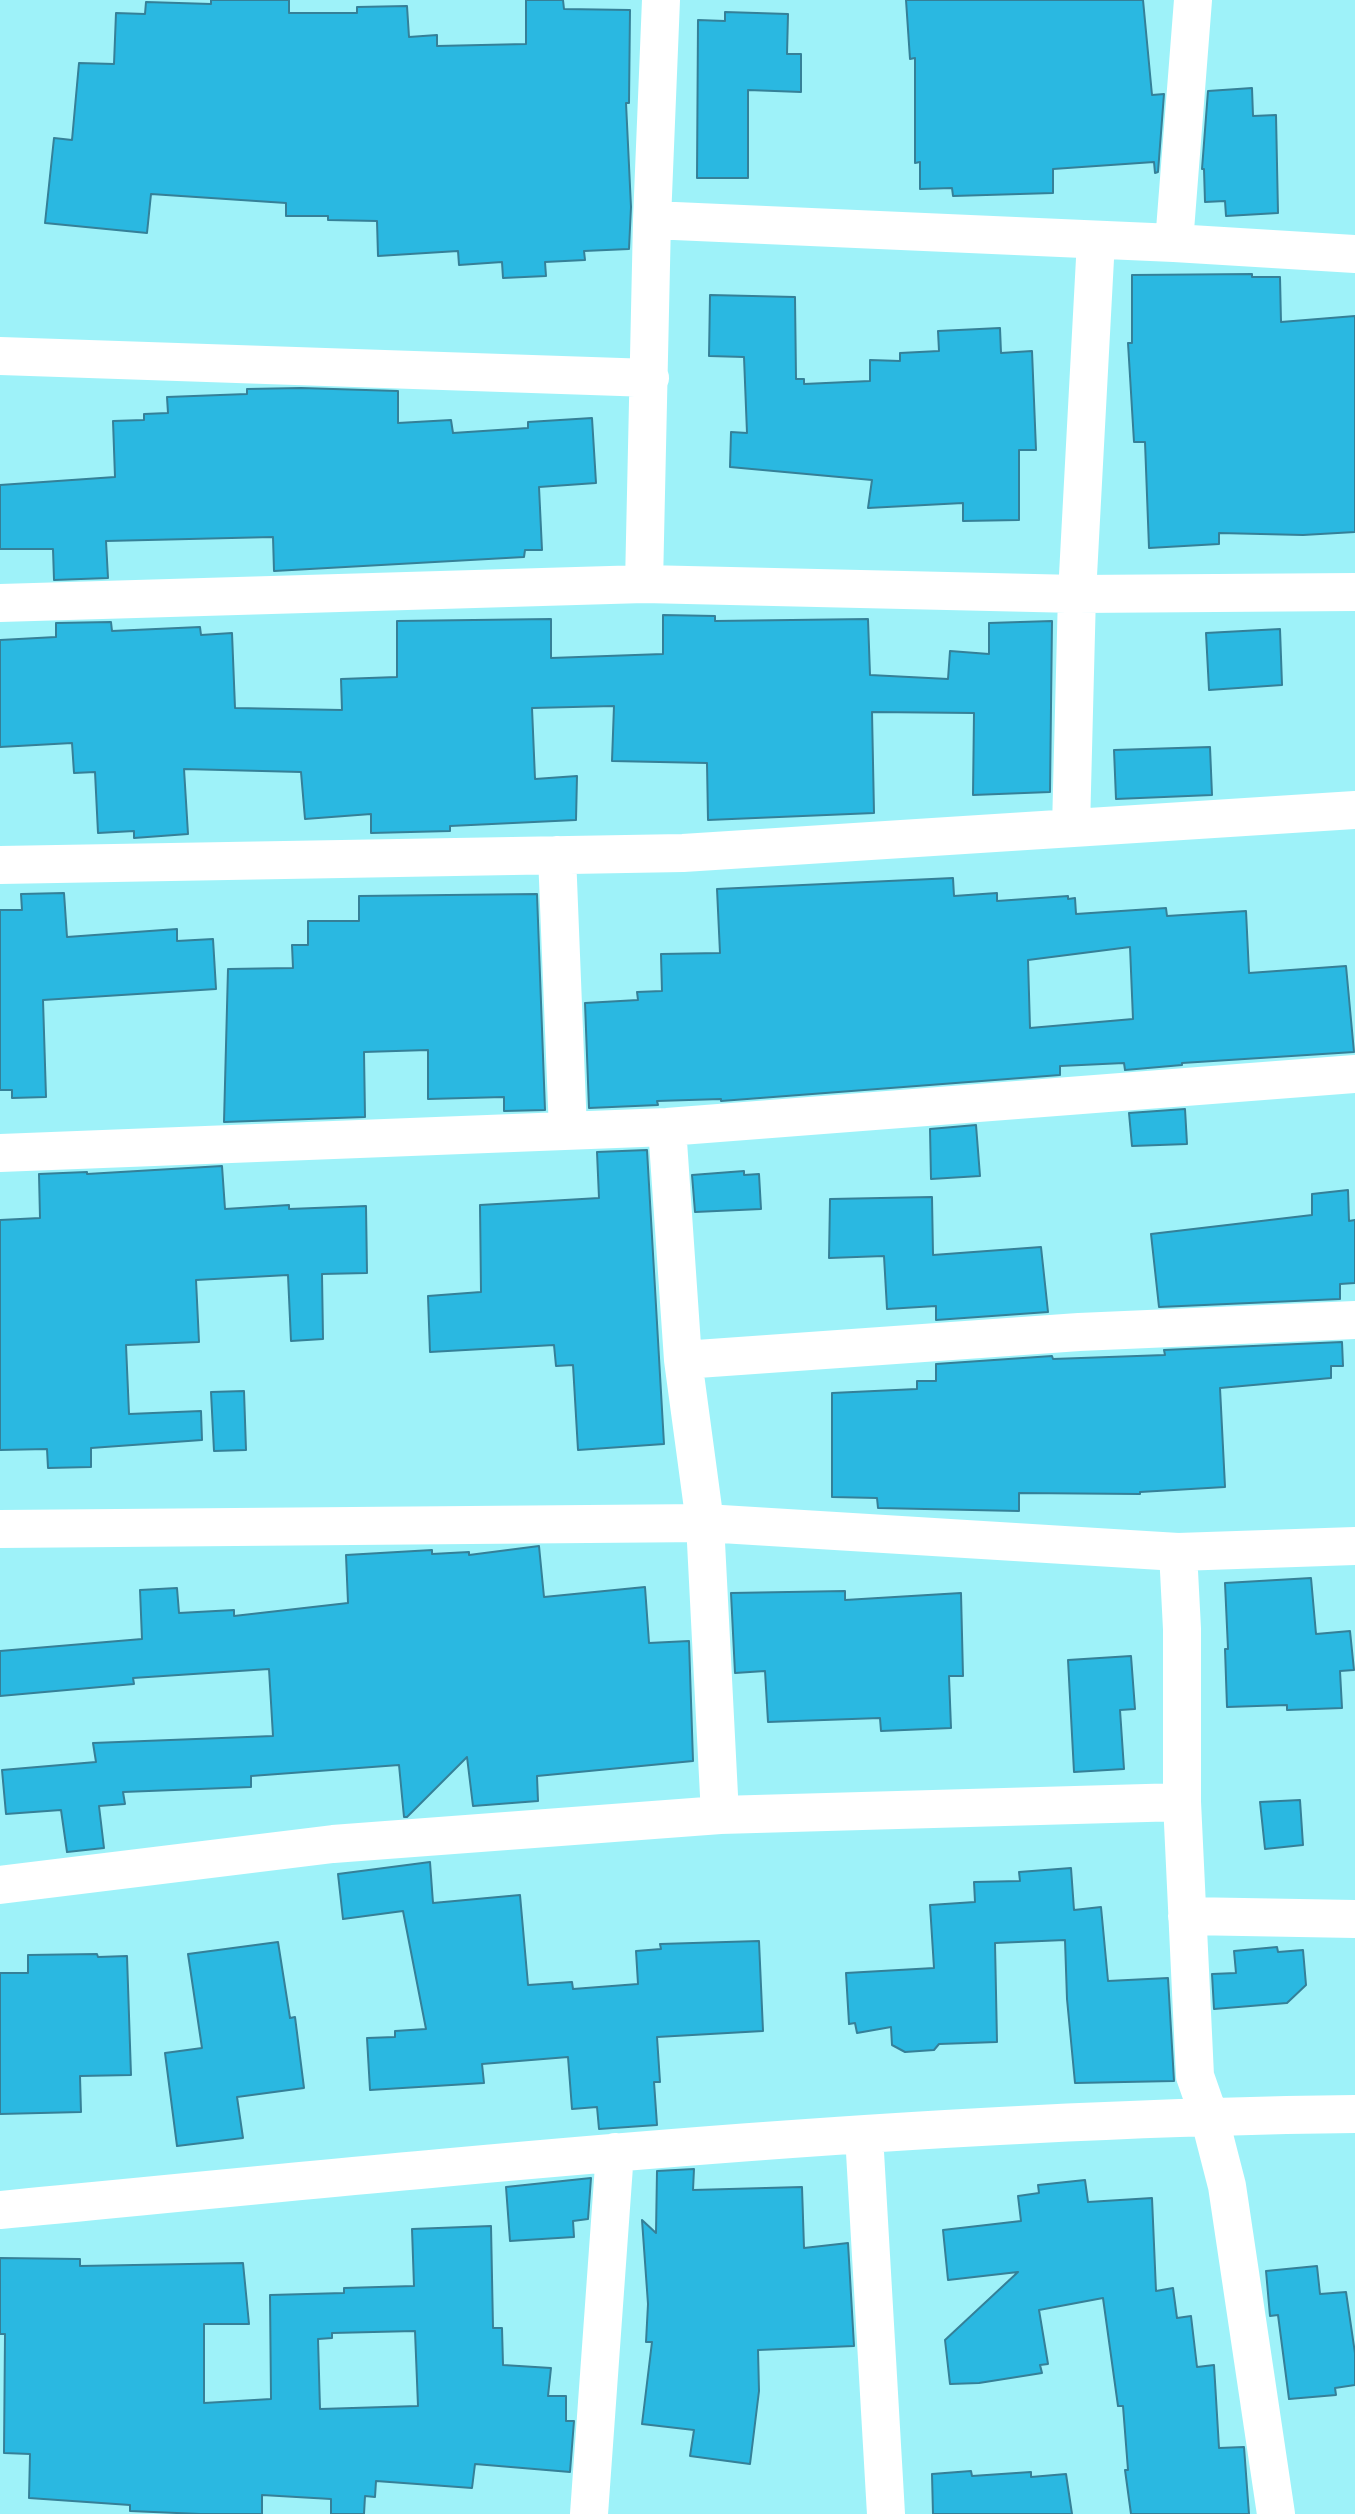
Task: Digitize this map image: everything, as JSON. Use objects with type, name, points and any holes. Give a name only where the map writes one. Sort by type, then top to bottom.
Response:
[{"type":"street","points":[[644,584],[652,220],[661,0]]},
{"type":"street","points":[[1174,243],[1193,0]]},
{"type":"street","points":[[652,220],[1174,243],[1355,254]]},
{"type":"street","points":[[1071,828],[1077,594],[1096,240]]},
{"type":"street","points":[[0,356],[650,378]]},
{"type":"street","points":[[0,603],[644,584],[1077,594],[1355,592]]},
{"type":"street","points":[[0,865],[683,853],[1355,810]]},
{"type":"street","points":[[557,855],[568,1131]]},
{"type":"street","points":[[0,1153],[667,1127],[1355,1074]]},
{"type":"street","points":[[667,1127],[683,1360],[705,1522],[720,1815]]},
{"type":"street","points":[[683,1360],[1079,1332],[1355,1320]]},
{"type":"street","points":[[0,1529],[705,1522],[1178,1552],[1355,1546]]},
{"type":"street","points":[[1178,1552],[1182,1629],[1182,1802],[1195,2076],[1209,2116],[1227,2186],[1276,2514]]},
{"type":"street","points":[[0,1885],[333,1844],[720,1815],[1182,1802]]},
{"type":"street","points":[[1187,1916],[1355,1919]]},
{"type":"street","points":[[0,2210],[615,2152],[1209,2116],[1355,2114]]},
{"type":"street","points":[[864,2135],[886,2514]]},
{"type":"street","points":[[589,2514],[615,2152]]},
{"type":"building","points":[[211,0],[289,0],[289,13],[357,13],[357,7],[407,6],[409,37],[437,35],[437,46],[526,44],[526,0],[563,0],[564,9],[630,10],[629,103],[626,103],[631,207],[629,249],[584,251],[585,260],[545,262],[546,276],[503,278],[502,262],[459,265],[458,251],[378,256],[377,221],[328,220],[328,216],[286,216],[286,203],[151,194],[147,233],[45,223],[54,138],[72,140],[79,63],[114,64],[116,13],[145,14],[146,2],[211,4]]},
{"type":"building","points":[[906,0],[1143,0],[1152,95],[1164,94],[1158,172],[1155,173],[1154,162],[1053,169],[1053,193],[953,196],[952,188],[920,189],[920,162],[915,163],[915,58],[910,59]]},
{"type":"building","points":[[725,12],[788,14],[787,54],[801,54],[801,92],[748,90],[748,178],[697,178],[698,20],[725,21]]},
{"type":"building","points":[[1252,88],[1253,116],[1276,115],[1278,213],[1226,216],[1225,201],[1205,202],[1202,169],[1208,91]]},
{"type":"building","points":[[1252,274],[1252,277],[1280,277],[1281,322],[1355,316],[1355,532],[1303,535],[1219,533],[1219,544],[1149,548],[1145,442],[1134,442],[1128,343],[1132,343],[1132,275]]},
{"type":"building","points":[[710,295],[795,297],[796,379],[804,379],[804,384],[870,381],[870,360],[900,361],[900,353],[939,351],[938,331],[1000,328],[1001,353],[1032,351],[1036,450],[1019,450],[1019,520],[963,521],[963,503],[868,508],[872,480],[730,467],[731,432],[747,433],[744,357],[709,356]]},
{"type":"building","points":[[247,389],[398,391],[398,423],[451,420],[453,433],[528,428],[528,422],[592,418],[596,483],[539,487],[542,550],[525,550],[524,557],[274,571],[273,537],[106,541],[108,578],[54,580],[53,549],[0,549],[0,485],[115,477],[113,421],[144,420],[144,414],[168,413],[167,397],[247,394]]},
{"type":"building","points":[[663,615],[715,616],[715,621],[868,619],[870,675],[948,679],[950,651],[989,654],[989,623],[1052,621],[1050,792],[973,795],[974,713],[872,712],[874,813],[708,820],[707,763],[612,761],[614,706],[532,708],[535,779],[577,776],[576,820],[450,826],[450,831],[371,833],[371,814],[305,819],[301,772],[184,769],[188,834],[134,838],[134,831],[98,833],[95,772],[74,773],[72,743],[0,747],[0,640],[56,637],[56,623],[111,622],[112,631],[200,627],[201,635],[232,633],[235,708],[342,710],[341,679],[397,677],[397,621],[551,619],[551,658],[663,654]]},
{"type":"building","points":[[1280,629],[1282,685],[1209,690],[1206,633]]},
{"type":"building","points":[[1210,747],[1212,795],[1116,799],[1114,750]]},
{"type":"building","points":[[953,878],[954,896],[997,893],[997,901],[1068,896],[1068,899],[1075,898],[1076,914],[1166,908],[1167,916],[1246,911],[1249,973],[1346,966],[1354,1052],[1182,1063],[1125,1070],[1124,1063],[1060,1066],[1060,1075],[721,1101],[657,1101],[658,1105],[589,1108],[585,1003],[638,1000],[637,992],[662,991],[661,954],[720,953],[717,889]],"holes":[[[1130,947],[1133,1019],[1030,1028],[1028,960]]]},
{"type":"building","points":[[64,893],[67,937],[177,929],[177,941],[213,939],[216,989],[43,1000],[46,1097],[12,1098],[12,1090],[0,1090],[0,910],[22,910],[21,894]]},
{"type":"building","points":[[537,894],[545,1110],[504,1111],[504,1097],[428,1099],[428,1050],[364,1052],[365,1117],[224,1122],[228,969],[293,968],[292,945],[308,945],[308,921],[359,921],[359,896]]},
{"type":"building","points":[[1185,1109],[1187,1144],[1132,1146],[1129,1113]]},
{"type":"building","points":[[976,1125],[980,1176],[931,1179],[930,1129]]},
{"type":"building","points":[[647,1150],[664,1444],[578,1450],[573,1365],[556,1366],[554,1345],[430,1352],[428,1296],[481,1292],[480,1205],[599,1198],[597,1152]]},
{"type":"building","points":[[222,1166],[225,1209],[289,1205],[289,1209],[366,1206],[367,1273],[322,1274],[323,1339],[291,1341],[288,1275],[196,1280],[199,1342],[126,1345],[129,1414],[201,1411],[202,1440],[91,1448],[91,1467],[48,1468],[47,1449],[0,1450],[0,1220],[40,1218],[39,1174]]},
{"type":"building","points":[[744,1171],[744,1175],[759,1174],[761,1209],[695,1212],[692,1175]]},
{"type":"building","points":[[1348,1190],[1349,1221],[1355,1220],[1355,1283],[1340,1284],[1340,1299],[1159,1307],[1151,1234],[1312,1215],[1312,1194]]},
{"type":"building","points":[[932,1197],[933,1255],[1041,1247],[1048,1312],[936,1320],[936,1306],[887,1309],[884,1256],[829,1258],[830,1199]]},
{"type":"building","points":[[1342,1342],[1343,1366],[1331,1366],[1331,1378],[1220,1388],[1225,1487],[1140,1494],[1019,1493],[1019,1511],[878,1508],[877,1498],[832,1497],[832,1393],[917,1389],[917,1381],[936,1381],[936,1364],[1052,1356],[1053,1359],[1165,1355],[1164,1350]]},
{"type":"building","points":[[244,1391],[246,1450],[214,1451],[211,1392]]},
{"type":"building","points":[[539,1546],[544,1597],[645,1587],[649,1643],[689,1641],[693,1761],[537,1776],[538,1801],[473,1806],[467,1757],[407,1817],[404,1817],[399,1765],[251,1776],[251,1787],[123,1792],[125,1804],[99,1806],[104,1848],[67,1852],[61,1810],[6,1814],[2,1770],[96,1762],[93,1743],[273,1736],[269,1669],[133,1678],[134,1684],[0,1696],[0,1651],[142,1639],[140,1590],[177,1588],[179,1613],[234,1610],[234,1616],[348,1603],[346,1555],[432,1550],[432,1554],[469,1552],[469,1555]]},
{"type":"building","points":[[1311,1578],[1316,1634],[1350,1631],[1354,1670],[1340,1671],[1342,1708],[1287,1710],[1287,1705],[1227,1707],[1225,1583]]},
{"type":"building","points":[[845,1591],[845,1600],[961,1593],[963,1676],[949,1676],[951,1728],[881,1731],[880,1718],[768,1722],[765,1671],[735,1673],[731,1593]]},
{"type":"building","points":[[1131,1656],[1135,1709],[1120,1710],[1124,1769],[1074,1772],[1068,1660]]},
{"type":"building","points":[[1300,1800],[1303,1845],[1265,1849],[1260,1802]]},
{"type":"building","points":[[430,1862],[433,1903],[520,1895],[528,1985],[572,1982],[573,1989],[638,1984],[636,1951],[661,1949],[660,1944],[759,1941],[763,2031],[657,2037],[660,2082],[654,2082],[657,2125],[599,2129],[597,2107],[572,2109],[568,2057],[482,2064],[484,2083],[370,2090],[367,2038],[395,2037],[395,2031],[426,2029],[403,1911],[343,1919],[338,1874]]},
{"type":"building","points":[[1071,1868],[1074,1910],[1101,1907],[1108,1981],[1168,1978],[1174,2081],[1075,2083],[1067,1999],[1065,1940],[995,1943],[997,2042],[939,2044],[934,2050],[905,2052],[892,2045],[891,2027],[857,2033],[855,2023],[849,2024],[846,1973],[934,1968],[930,1905],[975,1902],[974,1882],[1020,1881],[1019,1872]]},
{"type":"building","points":[[278,1942],[290,2018],[295,2017],[304,2088],[237,2097],[243,2138],[177,2146],[165,2053],[202,2048],[188,1954]]},
{"type":"building","points":[[1277,1947],[1278,1952],[1303,1950],[1306,1985],[1287,2003],[1214,2009],[1212,1974],[1236,1973],[1234,1951]]},
{"type":"building","points":[[97,1954],[98,1957],[127,1956],[131,2075],[80,2076],[81,2112],[0,2114],[0,1973],[28,1973],[28,1955]]},
{"type":"building","points":[[694,2169],[693,2190],[802,2187],[804,2248],[848,2243],[854,2346],[758,2350],[759,2391],[750,2464],[690,2456],[694,2430],[642,2424],[652,2342],[646,2342],[648,2304],[642,2220],[656,2233],[657,2171]]},
{"type":"building","points":[[591,2178],[588,2219],[573,2221],[574,2237],[510,2241],[506,2187]]},
{"type":"building","points":[[1085,2180],[1088,2202],[1152,2198],[1156,2291],[1173,2288],[1177,2318],[1191,2316],[1197,2367],[1214,2365],[1219,2448],[1244,2447],[1249,2514],[1131,2514],[1125,2470],[1128,2470],[1123,2406],[1118,2406],[1103,2298],[1039,2310],[1048,2364],[1040,2365],[1042,2373],[979,2383],[950,2384],[945,2340],[1018,2272],[948,2280],[943,2230],[1021,2221],[1018,2196],[1039,2193],[1038,2185]]},
{"type":"building","points":[[491,2226],[493,2328],[502,2328],[503,2365],[551,2368],[548,2396],[566,2396],[566,2421],[574,2421],[570,2472],[475,2464],[472,2488],[376,2481],[375,2497],[365,2496],[364,2514],[331,2514],[331,2499],[262,2495],[262,2514],[130,2511],[130,2505],[29,2498],[30,2454],[4,2453],[5,2334],[0,2334],[0,2258],[80,2259],[80,2266],[243,2263],[249,2324],[204,2324],[204,2403],[271,2399],[270,2295],[344,2293],[344,2288],[414,2286],[412,2229]],"holes":[[[415,2331],[418,2406],[320,2409],[318,2339],[332,2338],[332,2333]]]},
{"type":"building","points":[[1317,2266],[1320,2294],[1346,2292],[1355,2353],[1355,2385],[1335,2388],[1336,2395],[1289,2399],[1278,2315],[1270,2316],[1266,2271]]},
{"type":"building","points":[[971,2471],[972,2476],[1031,2472],[1031,2477],[1066,2474],[1072,2514],[933,2514],[932,2474]]}]
